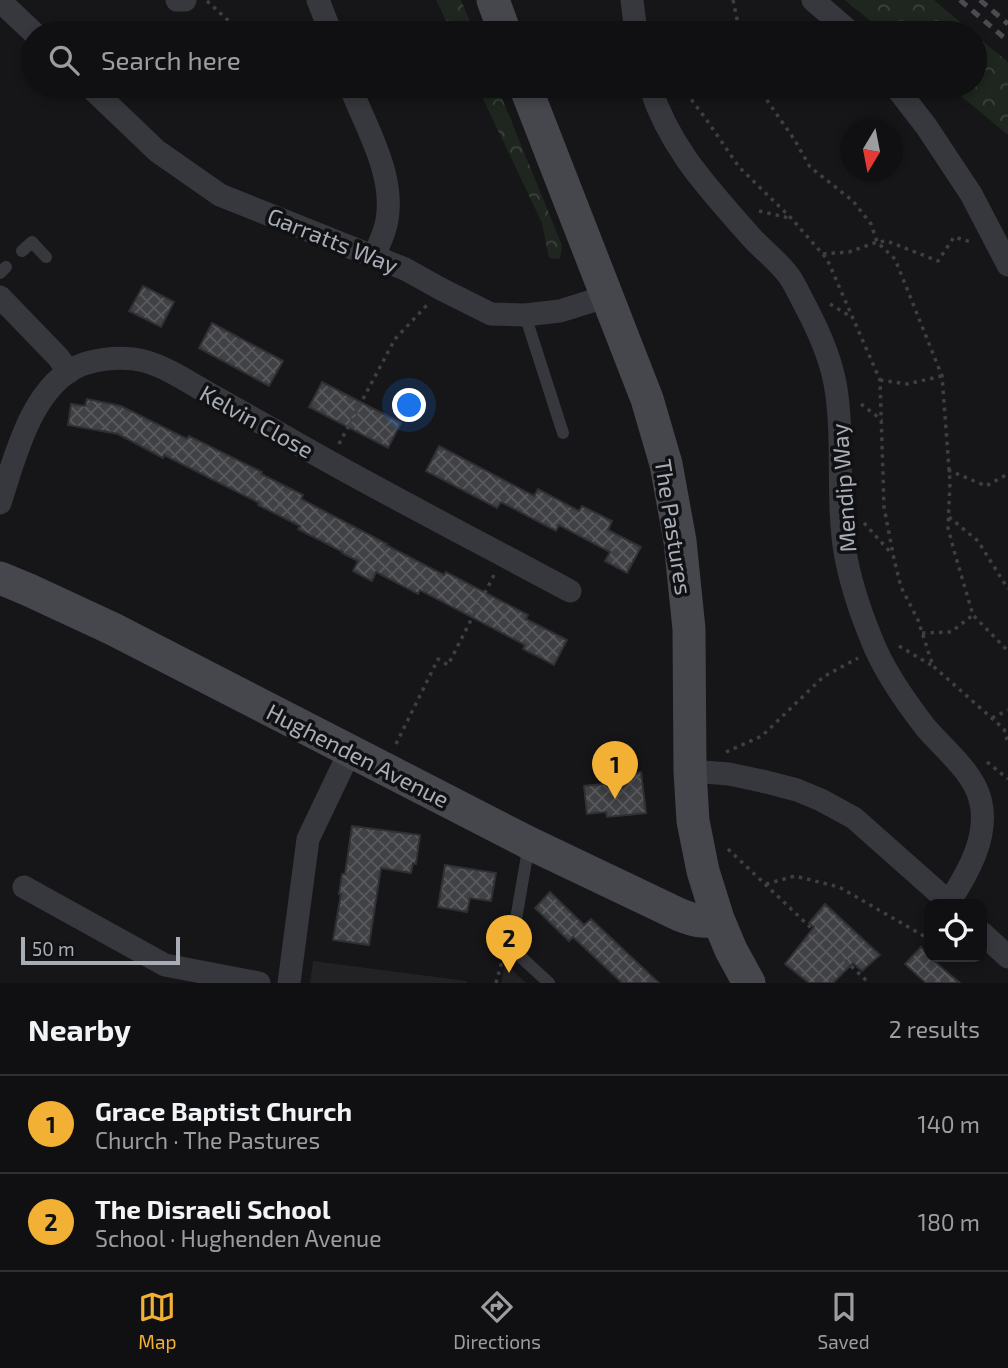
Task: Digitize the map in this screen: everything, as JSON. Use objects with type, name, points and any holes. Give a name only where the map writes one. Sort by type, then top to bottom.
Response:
[{"type":"street","points":[[177,0],[184,0]]},
{"type":"street","points":[[318,0],[326,21]]},
{"type":"street","points":[[492,0],[500,21]]},
{"type":"street","points":[[632,0],[635,21]]},
{"type":"street","points":[[813,0],[837,21]]},
{"type":"street","points":[[0,1],[21,21]]},
{"type":"street","name":"Garratts Way","points":[[102,98],[157,151],[220,195],[405,269],[491,313],[525,315],[561,311],[608,296]]},
{"type":"street","points":[[355,98],[387,182],[387,219],[374,256]]},
{"type":"street","name":"The Pastures","points":[[531,98],[647,399],[666,464],[680,541],[689,629],[690,771],[694,827],[703,871],[718,919],[749,983]]},
{"type":"street","name":"Mendip Way","points":[[653,98],[668,132],[684,158],[789,276],[822,342],[835,382],[841,454],[841,509],[851,579],[877,653],[926,727],[974,782],[981,800],[983,820],[979,841],[972,863],[952,899]]},
{"type":"street","points":[[904,98],[971,194],[1006,258]]},
{"type":"street","points":[[0,297],[69,372]]},
{"type":"street","name":"Kelvin Close","points":[[0,503],[24,430],[50,389],[69,372],[82,365],[124,358],[146,362],[174,374],[570,591]]},
{"type":"street","name":"Hughenden Avenue","points":[[0,578],[113,629],[529,844],[695,921],[709,923],[718,919]]},
{"type":"street","points":[[289,983],[308,839],[349,751]]},
{"type":"street","points":[[690,771],[729,774],[762,781],[797,790],[821,800],[854,818],[945,899]]},
{"type":"street","points":[[23,887],[165,965],[258,983]]},
{"type":"street","points":[[987,938],[1008,957]]},
{"type":"lane","points":[[22,251],[32,242],[46,257]]},
{"type":"lane","points":[[525,315],[563,433]]},
{"type":"lane","points":[[529,844],[511,947],[549,983]]},
{"type":"path","points":[[206,0],[229,21]]},
{"type":"path","points":[[733,0],[737,21]]},
{"type":"path","points":[[765,98],[810,167],[853,201],[871,224],[877,242],[895,258],[942,376],[950,482],[948,528],[955,554],[973,615],[1008,651]]},
{"type":"path","points":[[822,254],[849,252],[887,241],[938,261],[954,237]]},
{"type":"path","points":[[340,442],[395,339],[418,314]]},
{"type":"path","points":[[880,380],[907,384],[942,376]]},
{"type":"path","points":[[948,470],[986,486],[1008,474]]},
{"type":"path","points":[[841,509],[852,509],[893,555]]},
{"type":"path","points":[[949,517],[978,541],[1008,589]]},
{"type":"path","points":[[384,769],[438,659],[448,665],[505,556]]},
{"type":"path","points":[[922,633],[951,632],[973,615]]},
{"type":"path","points":[[690,771],[762,736],[823,677],[855,659],[877,653]]},
{"type":"path","points":[[992,718],[1008,710]]},
{"type":"path","points":[[694,827],[714,836],[869,983]]},
{"type":"path","points":[[765,884],[795,876],[839,887],[924,936]]},
{"type":"path","points":[[496,983],[503,957]]},
{"type":"shaded area","points":[[313,961],[467,981],[467,983],[310,983]]},
{"type":"shaded area","points":[[505,963],[526,983],[501,983]]},
{"type":"green space","points":[[436,0],[461,0],[470,21],[446,21]]},
{"type":"green space","points":[[845,0],[934,0],[959,21],[870,21]]},
{"type":"green space","points":[[987,45],[1008,62],[1008,135],[963,98],[987,98]]},
{"type":"green space","points":[[483,98],[502,98],[562,245],[560,259],[549,258],[542,223]]},
{"type":"building","points":[[143,286],[174,302],[161,327],[129,311]]},
{"type":"building","points":[[212,323],[283,361],[269,386],[199,348]]},
{"type":"building","points":[[322,382],[401,423],[388,448],[309,407]]},
{"type":"building","points":[[87,399],[121,406],[187,439],[189,436],[262,472],[261,474],[303,495],[301,499],[386,545],[444,575],[446,572],[528,615],[526,619],[567,640],[554,665],[523,649],[525,645],[420,590],[418,594],[376,572],[372,581],[353,571],[358,561],[298,529],[300,526],[258,505],[259,503],[164,455],[163,458],[118,434],[68,425],[71,404],[85,406]]},
{"type":"building","points":[[439,446],[534,496],[538,489],[579,511],[582,506],[612,521],[608,530],[641,547],[627,573],[605,561],[610,552],[559,525],[556,531],[501,502],[497,508],[426,471]]},
{"type":"building","points":[[641,772],[646,813],[607,817],[606,812],[587,814],[584,786],[604,784],[603,777]]},
{"type":"building","points":[[352,826],[420,835],[416,864],[413,863],[411,873],[381,868],[369,945],[333,940]]},
{"type":"building","points":[[445,865],[496,873],[491,901],[470,898],[467,912],[438,907]]},
{"type":"building","points":[[550,892],[584,925],[591,919],[659,983],[622,983],[573,937],[569,941],[535,908]]},
{"type":"building","points":[[825,904],[880,955],[862,971],[853,963],[833,983],[809,983],[785,964],[814,927],[809,923]]},
{"type":"building","points":[[921,947],[924,951],[924,962],[935,962],[960,983],[926,983],[905,964]]},
{"type":"railway","points":[[960,0],[985,21]]},
{"type":"railway","points":[[980,0],[1008,24]]},
{"type":"railway","points":[[987,23],[1008,41]]},
{"type":"place","name":"Grace Baptist Church","points":[[615,799]]},
{"type":"place","name":"The Disraeli School","points":[[509,973]]}]
